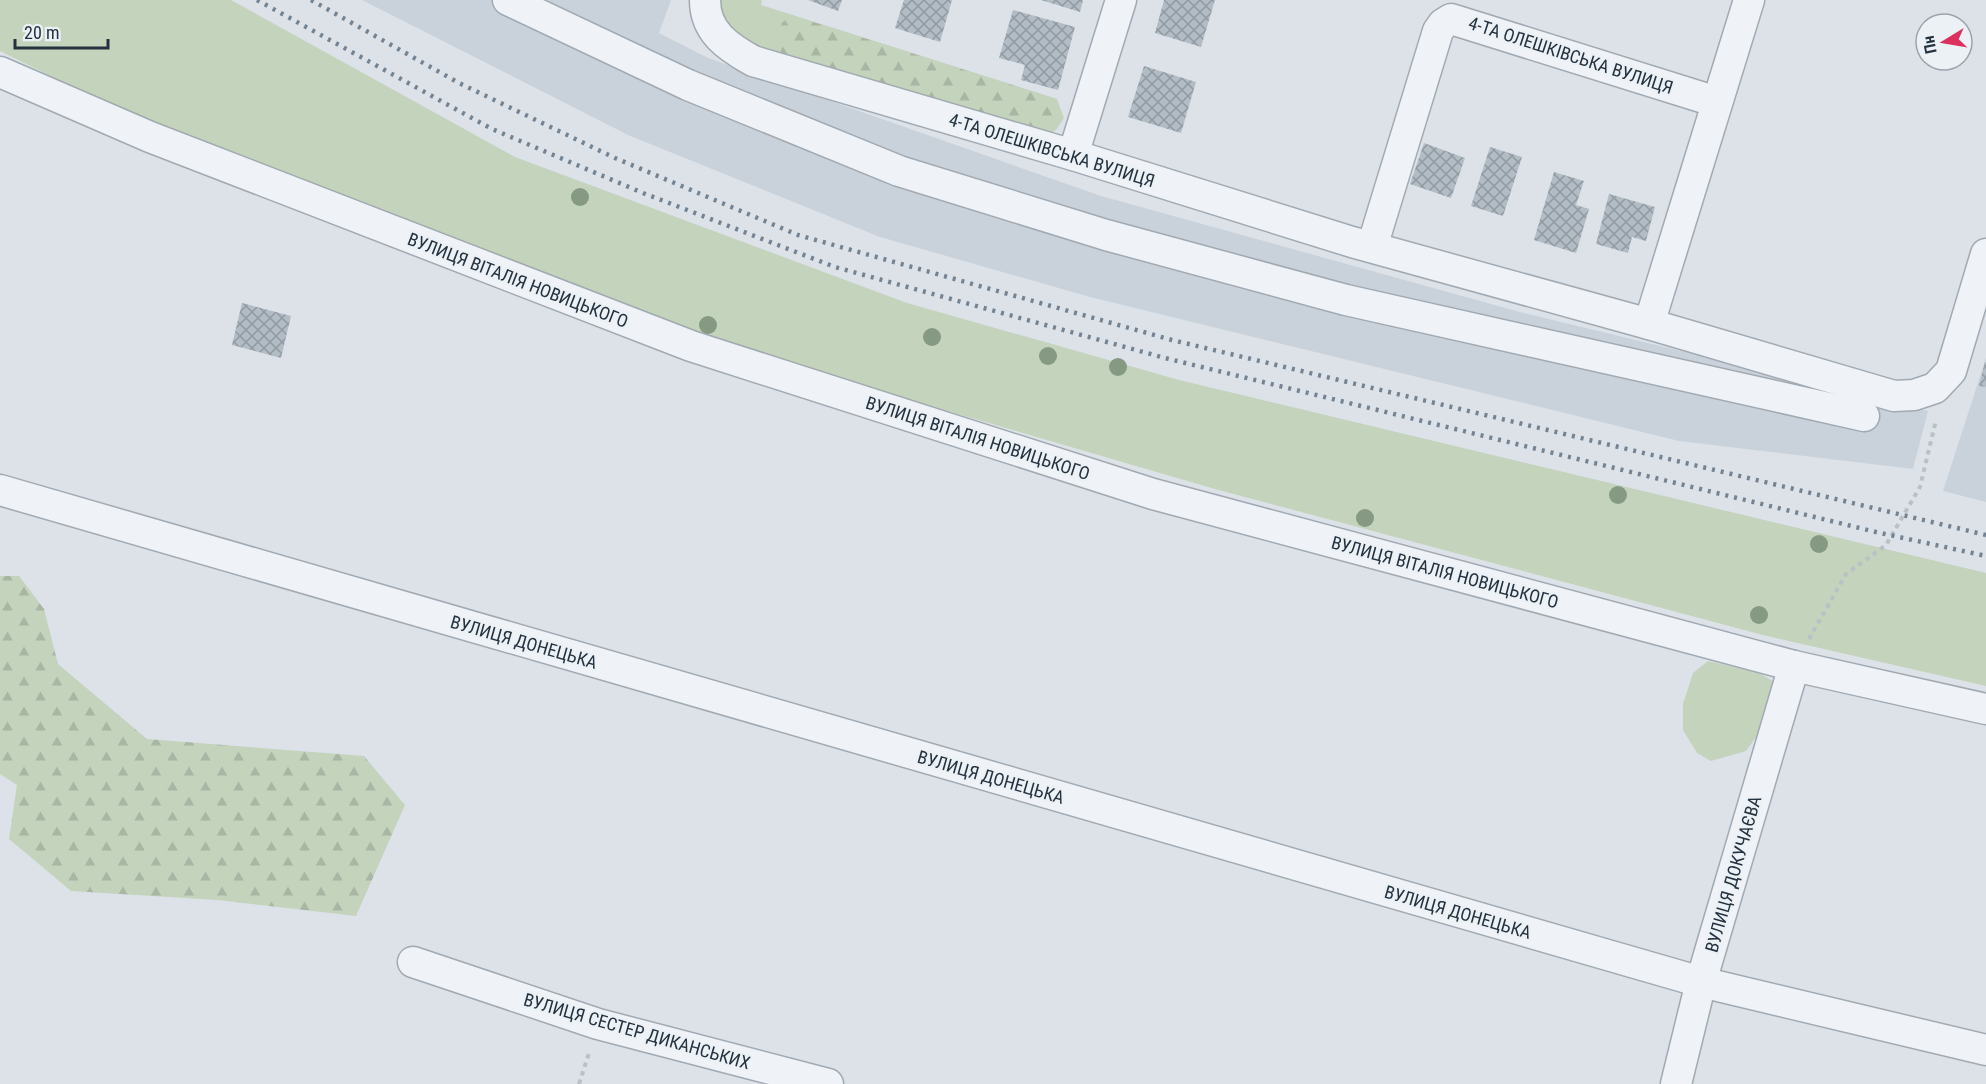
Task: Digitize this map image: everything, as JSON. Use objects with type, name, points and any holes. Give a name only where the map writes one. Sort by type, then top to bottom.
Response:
[{"type":"street","points":[[508,0],[688,85],[899,171],[1095,231],[1346,300],[1864,416]]},
{"type":"street","name":"4-ТА ОЛЕШКІВСЬКА ВУЛИЦЯ","points":[[705,0],[708,20],[716,34],[732,49],[753,61],[1372,247],[1649,324],[1894,396],[1914,395],[1935,388],[1951,371]]},
{"type":"street","points":[[1072,155],[1121,0]]},
{"type":"street","points":[[1649,324],[1749,0]]},
{"type":"street","name":"4-ТА ОЛЕШКІВСЬКА ВУЛИЦЯ","points":[[1372,247],[1438,31],[1451,19],[1717,102]]},
{"type":"street","name":"ВУЛИЦЯ ВІТАЛІЯ НОВИЦЬКОГО","points":[[0,72],[150,137],[493,272],[703,350],[1153,494],[1794,666],[1986,709]]},
{"type":"street","points":[[1951,371],[1986,254]]},
{"type":"street","name":"ВУЛИЦЯ ДОНЕЦЬКА","points":[[0,490],[1701,982],[1986,1050]]},
{"type":"street","name":"ВУЛИЦЯ ДОКУЧАЄВА","points":[[1676,1084],[1701,982],[1794,666]]},
{"type":"street","name":"ВУЛИЦЯ СЕСТЕР ДИКАНСЬКИХ","points":[[413,962],[598,1024],[828,1084]]},
{"type":"path","points":[[1794,666],[1846,574],[1886,545],[1920,487],[1951,371]]},
{"type":"shaded area","points":[[362,0],[671,0],[659,33],[708,58],[1101,196],[1520,312],[1928,411],[1913,469],[1679,441],[1090,297],[880,237],[628,135]]},
{"type":"shaded area","points":[[1986,358],[1986,502],[1943,491]]},
{"type":"green space","points":[[0,0],[231,0],[515,157],[907,303],[1179,380],[1986,573],[1986,686],[1763,635],[1215,489],[787,364],[469,248],[97,99],[0,51]]},
{"type":"green space","points":[[718,0],[762,0],[761,5],[1057,99],[1045,137],[757,47],[743,38],[727,22]]},
{"type":"green space","points":[[791,15],[1057,99],[1064,118],[1056,130],[1045,137],[783,55],[775,41],[782,23]]},
{"type":"green space","points":[[0,576],[19,576],[44,609],[58,664],[147,739],[364,756],[405,805],[356,916],[218,900],[71,891],[9,839],[17,785],[0,774]]},
{"type":"green space","points":[[1708,661],[1759,673],[1778,684],[1763,727],[1746,751],[1711,761],[1697,753],[1683,730],[1683,704],[1693,673]]},
{"type":"building","points":[[808,0],[842,0],[838,11]]},
{"type":"building","points":[[904,0],[952,0],[940,42],[895,28]]},
{"type":"building","points":[[1041,0],[1083,0],[1080,12]]},
{"type":"building","points":[[1164,0],[1215,0],[1201,47],[1155,33]]},
{"type":"building","points":[[1013,10],[1075,27],[1058,90],[1021,80],[1025,65],[999,58]]},
{"type":"building","points":[[1144,66],[1196,82],[1181,133],[1128,117]]},
{"type":"building","points":[[1424,143],[1465,158],[1451,198],[1410,184]]},
{"type":"building","points":[[1490,147],[1522,157],[1503,216],[1471,206]]},
{"type":"building","points":[[1554,172],[1584,181],[1576,205],[1589,209],[1576,253],[1534,240]]},
{"type":"building","points":[[1609,194],[1655,207],[1646,241],[1632,237],[1628,253],[1596,244]]},
{"type":"building","points":[[242,303],[291,316],[281,358],[232,345]]},
{"type":"building","points":[[1986,362],[1986,387],[1979,386]]},
{"type":"railway","points":[[257,0],[492,129],[643,193],[835,267],[1165,358],[1876,532],[1986,556]]},
{"type":"railway","points":[[311,0],[459,83],[615,158],[798,235],[1172,340],[1986,535]]}]
